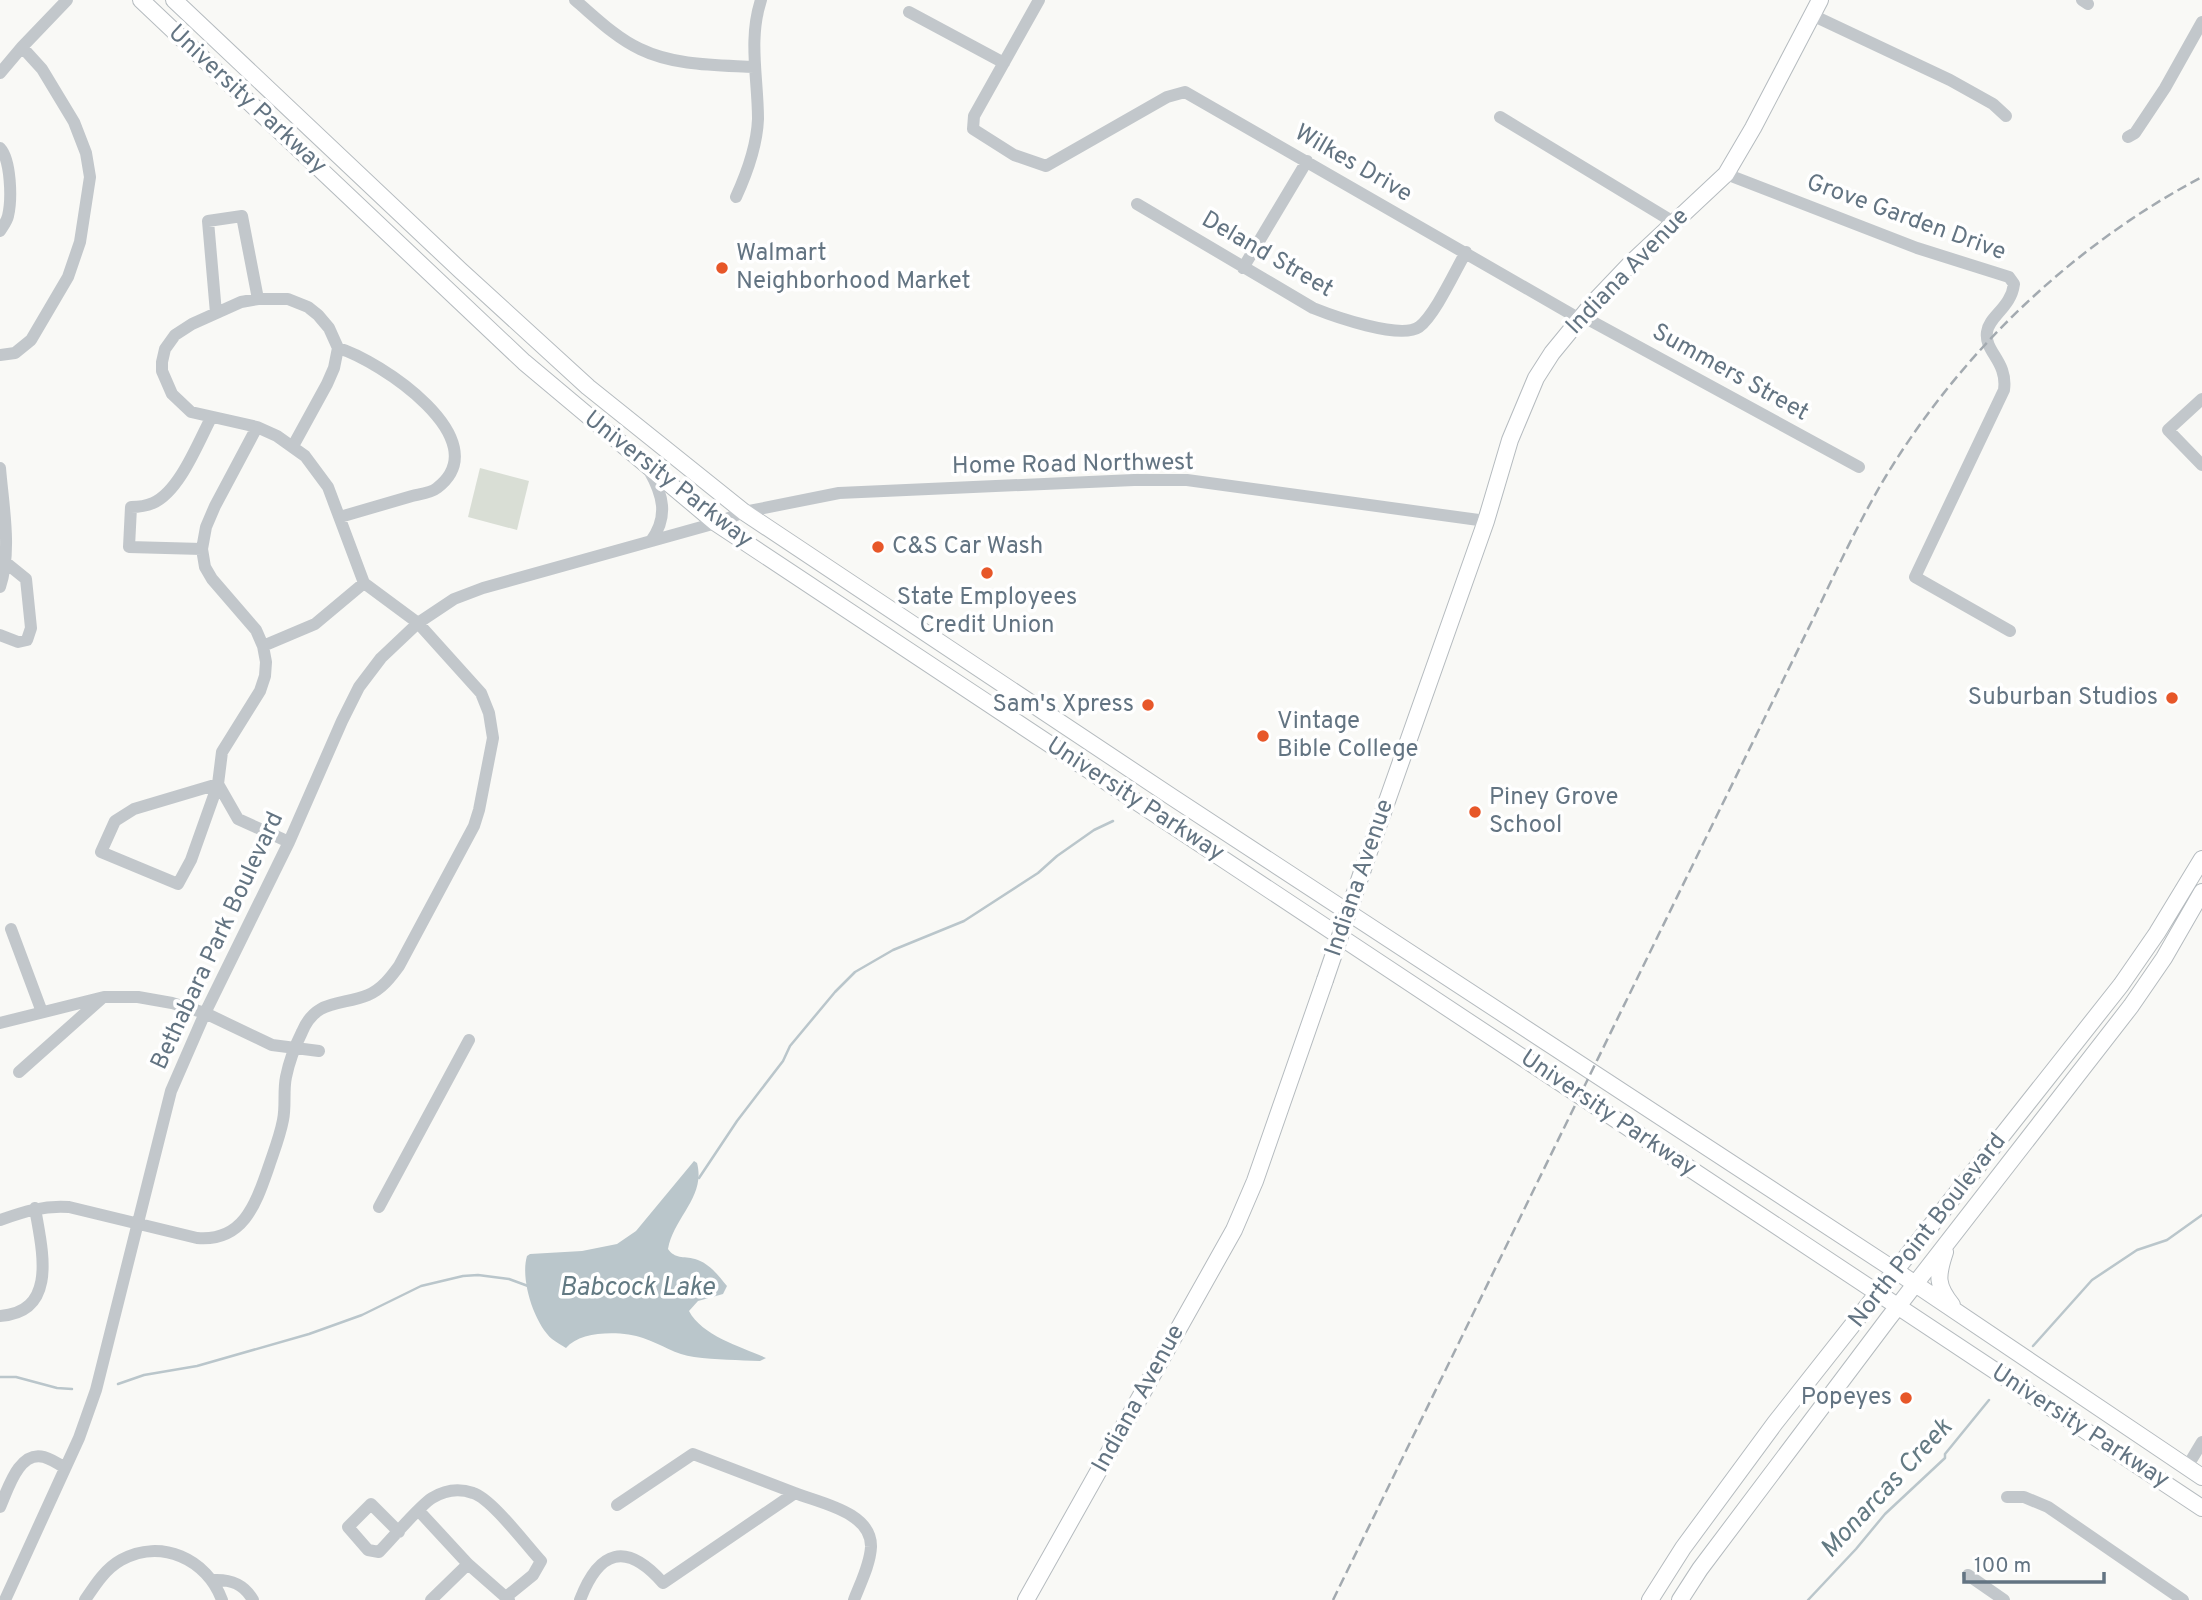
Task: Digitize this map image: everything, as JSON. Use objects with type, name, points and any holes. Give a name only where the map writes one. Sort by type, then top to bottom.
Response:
[{"type":"main road","name":"University Parkway","points":[[141,0],[524,362],[716,523],[2202,1508]]},
{"type":"main road","name":"University Parkway","points":[[174,0],[578,378],[744,512],[1242,843],[1916,1284],[2202,1477]]},
{"type":"main road","name":"Indiana Avenue","points":[[1026,1600],[1234,1230],[1255,1181],[1486,521],[1510,440],[1529,393],[1552,352],[1580,317],[1633,261],[1726,174],[1816,7]]},
{"type":"main road","name":"North Point Boulevard","points":[[1650,1600],[1658,1592],[1683,1548],[1775,1423],[2121,985],[2157,933],[2202,859]]},
{"type":"main road","name":"North Point Boulevard","points":[[1680,1600],[1700,1569],[1898,1307],[2131,1006],[2164,958],[2202,892]]},
{"type":"main road","points":[[1948,1244],[1941,1264],[1939,1286],[1958,1313]]},
{"type":"street","points":[[0,73],[67,0]]},
{"type":"street","points":[[575,0],[614,32],[643,50],[684,62],[754,67]]},
{"type":"street","points":[[736,197],[750,162],[758,120],[752,38],[761,0]]},
{"type":"street","points":[[909,12],[1004,63],[1039,0]]},
{"type":"street","points":[[1816,7],[1993,104],[2006,116]]},
{"type":"street","points":[[2128,137],[2135,133],[2165,88],[2202,22]]},
{"type":"street","points":[[0,355],[15,353],[31,340],[68,276],[80,242],[90,177],[86,153],[74,121],[42,69],[22,47]]},
{"type":"street","name":"Wilkes Drive","points":[[1004,63],[974,116],[973,129],[1014,155],[1046,166],[1167,97],[1185,92],[1580,317]]},
{"type":"street","points":[[1500,117],[1675,223]]},
{"type":"street","points":[[0,148],[5,153],[9,173],[8,217],[0,231]]},
{"type":"street","points":[[1243,268],[1307,161]]},
{"type":"street","name":"Grove Garden Drive","points":[[1726,174],[1917,248],[2009,277],[2014,284],[2012,296],[1987,329],[1987,342],[2006,376],[2004,390],[1915,577],[2010,631]]},
{"type":"street","name":"Deland Street","points":[[1137,204],[1313,308],[1337,318],[1403,332],[1418,327],[1433,309],[1465,253]]},
{"type":"street","points":[[216,313],[208,221],[242,216],[258,299]]},
{"type":"street","points":[[0,1220],[35,1209],[69,1207],[210,1240],[226,1234],[246,1218],[259,1195],[279,1134],[286,1075],[303,1029],[320,1009],[372,993],[400,966],[474,826],[480,810],[493,738],[489,713],[477,688],[418,623],[364,583],[340,516],[323,480],[293,446],[257,427],[191,412],[172,394],[162,370],[162,362],[165,349],[175,335],[192,324],[241,302],[258,299],[288,299],[308,307],[324,321],[338,348],[334,368],[293,446]]},
{"type":"street","name":"Summers Street","points":[[1580,317],[1859,467]]},
{"type":"street","points":[[338,348],[371,362],[403,383],[439,419],[450,433],[455,449],[451,470],[438,487],[340,516]]},
{"type":"street","points":[[2202,399],[2168,430],[2202,465]]},
{"type":"street","points":[[202,549],[130,547],[131,508],[153,503],[168,494],[211,418]]},
{"type":"street","points":[[218,784],[134,809],[115,821],[101,852],[178,884],[191,860],[218,784],[222,752],[260,691],[266,662],[263,646],[256,630],[212,579],[205,567],[202,549],[206,527],[215,506],[257,427]]},
{"type":"street","points":[[648,466],[657,483],[663,514],[662,524],[651,541]]},
{"type":"street","points":[[0,468],[5,562],[0,587]]},
{"type":"street","name":"Home Road Northwest","points":[[716,523],[744,512],[839,494],[1134,480],[1174,480],[1486,521]]},
{"type":"street","name":"Bethabara Park Boulevard","points":[[5,1600],[65,1468],[96,1390],[171,1091],[359,687],[381,658],[418,623],[454,599],[484,588],[716,523]]},
{"type":"street","points":[[0,635],[18,642],[27,640],[31,628],[26,579],[5,562]]},
{"type":"street","points":[[263,646],[315,624],[364,583]]},
{"type":"street","points":[[218,784],[238,819],[289,842]]},
{"type":"street","points":[[11,929],[43,1012]]},
{"type":"street","points":[[0,1023],[104,997],[155,999],[205,1013],[260,1040],[295,1049],[318,1051]]},
{"type":"street","points":[[19,1072],[104,997]]},
{"type":"street","points":[[379,1207],[469,1040]]},
{"type":"street","points":[[0,1315],[8,1315],[23,1308],[36,1296],[42,1285],[43,1264],[35,1209]]},
{"type":"street","points":[[2187,1467],[2202,1442]]},
{"type":"street","points":[[617,1504],[693,1454],[850,1515],[866,1530],[871,1548],[855,1600]]},
{"type":"street","points":[[0,1507],[23,1462],[30,1456],[43,1457],[65,1468]]},
{"type":"street","points":[[399,1532],[430,1499],[450,1490],[475,1493],[491,1505],[541,1562],[533,1575],[508,1599],[468,1564],[419,1511]]},
{"type":"street","points":[[580,1600],[590,1576],[603,1562],[621,1557],[631,1558],[649,1567],[663,1583],[795,1493]]},
{"type":"street","points":[[2007,1497],[2024,1497],[2048,1507],[2174,1598]]},
{"type":"street","points":[[85,1600],[111,1567],[121,1560],[145,1552],[170,1552],[182,1556],[213,1580],[222,1600]]},
{"type":"street","points":[[431,1600],[468,1564]]},
{"type":"street","points":[[1968,1575],[2004,1600]]},
{"type":"street","points":[[213,1580],[223,1579],[239,1584],[253,1600]]},
{"type":"shaded area","points":[[480,468],[529,481],[517,530],[468,517]]},
{"type":"water","name":"Babcock Lake","points":[[694,1161],[697,1163],[699,1175],[697,1186],[668,1249],[676,1256],[705,1263],[727,1286],[723,1294],[698,1301],[689,1311],[695,1320],[713,1334],[766,1358],[760,1361],[694,1357],[625,1334],[592,1335],[573,1342],[566,1348],[552,1339],[545,1332],[530,1300],[525,1276],[527,1256],[582,1251],[617,1244],[636,1231]]},
{"type":"waterway","points":[[699,1178],[737,1121],[783,1061],[790,1046],[855,972],[893,950],[964,921],[1038,873],[1094,830],[1113,821]]},
{"type":"waterway","name":"Monarcas Creek","points":[[2033,1346],[2092,1280],[2137,1250],[2167,1240],[2202,1215]]},
{"type":"waterway","points":[[118,1384],[144,1375],[197,1366],[309,1334],[362,1315],[421,1286],[478,1275],[509,1279],[528,1286]]},
{"type":"waterway","points":[[0,1377],[16,1377],[57,1388],[72,1389]]},
{"type":"waterway","name":"Monarcas Creek","points":[[1808,1600],[1885,1514],[1945,1458],[1945,1454],[1989,1400]]},
{"type":"railway","points":[[1333,1600],[1849,545],[1886,476],[1949,386],[1985,344],[2024,305],[2109,235],[2202,177]]},
{"type":"place","name":"Walmart Neighborhood Market","points":[[722,268]]},
{"type":"place","name":"C&S Car Wash","points":[[878,547]]},
{"type":"place","name":"State Employees Credit Union","points":[[987,573]]},
{"type":"place","name":"Suburban Studios","points":[[2172,698]]},
{"type":"place","name":"Sam's Xpress","points":[[1148,705]]},
{"type":"place","name":"Vintage Bible College","points":[[1263,736]]},
{"type":"place","name":"Piney Grove School","points":[[1475,812]]},
{"type":"place","name":"Popeyes","points":[[1906,1398]]}]
